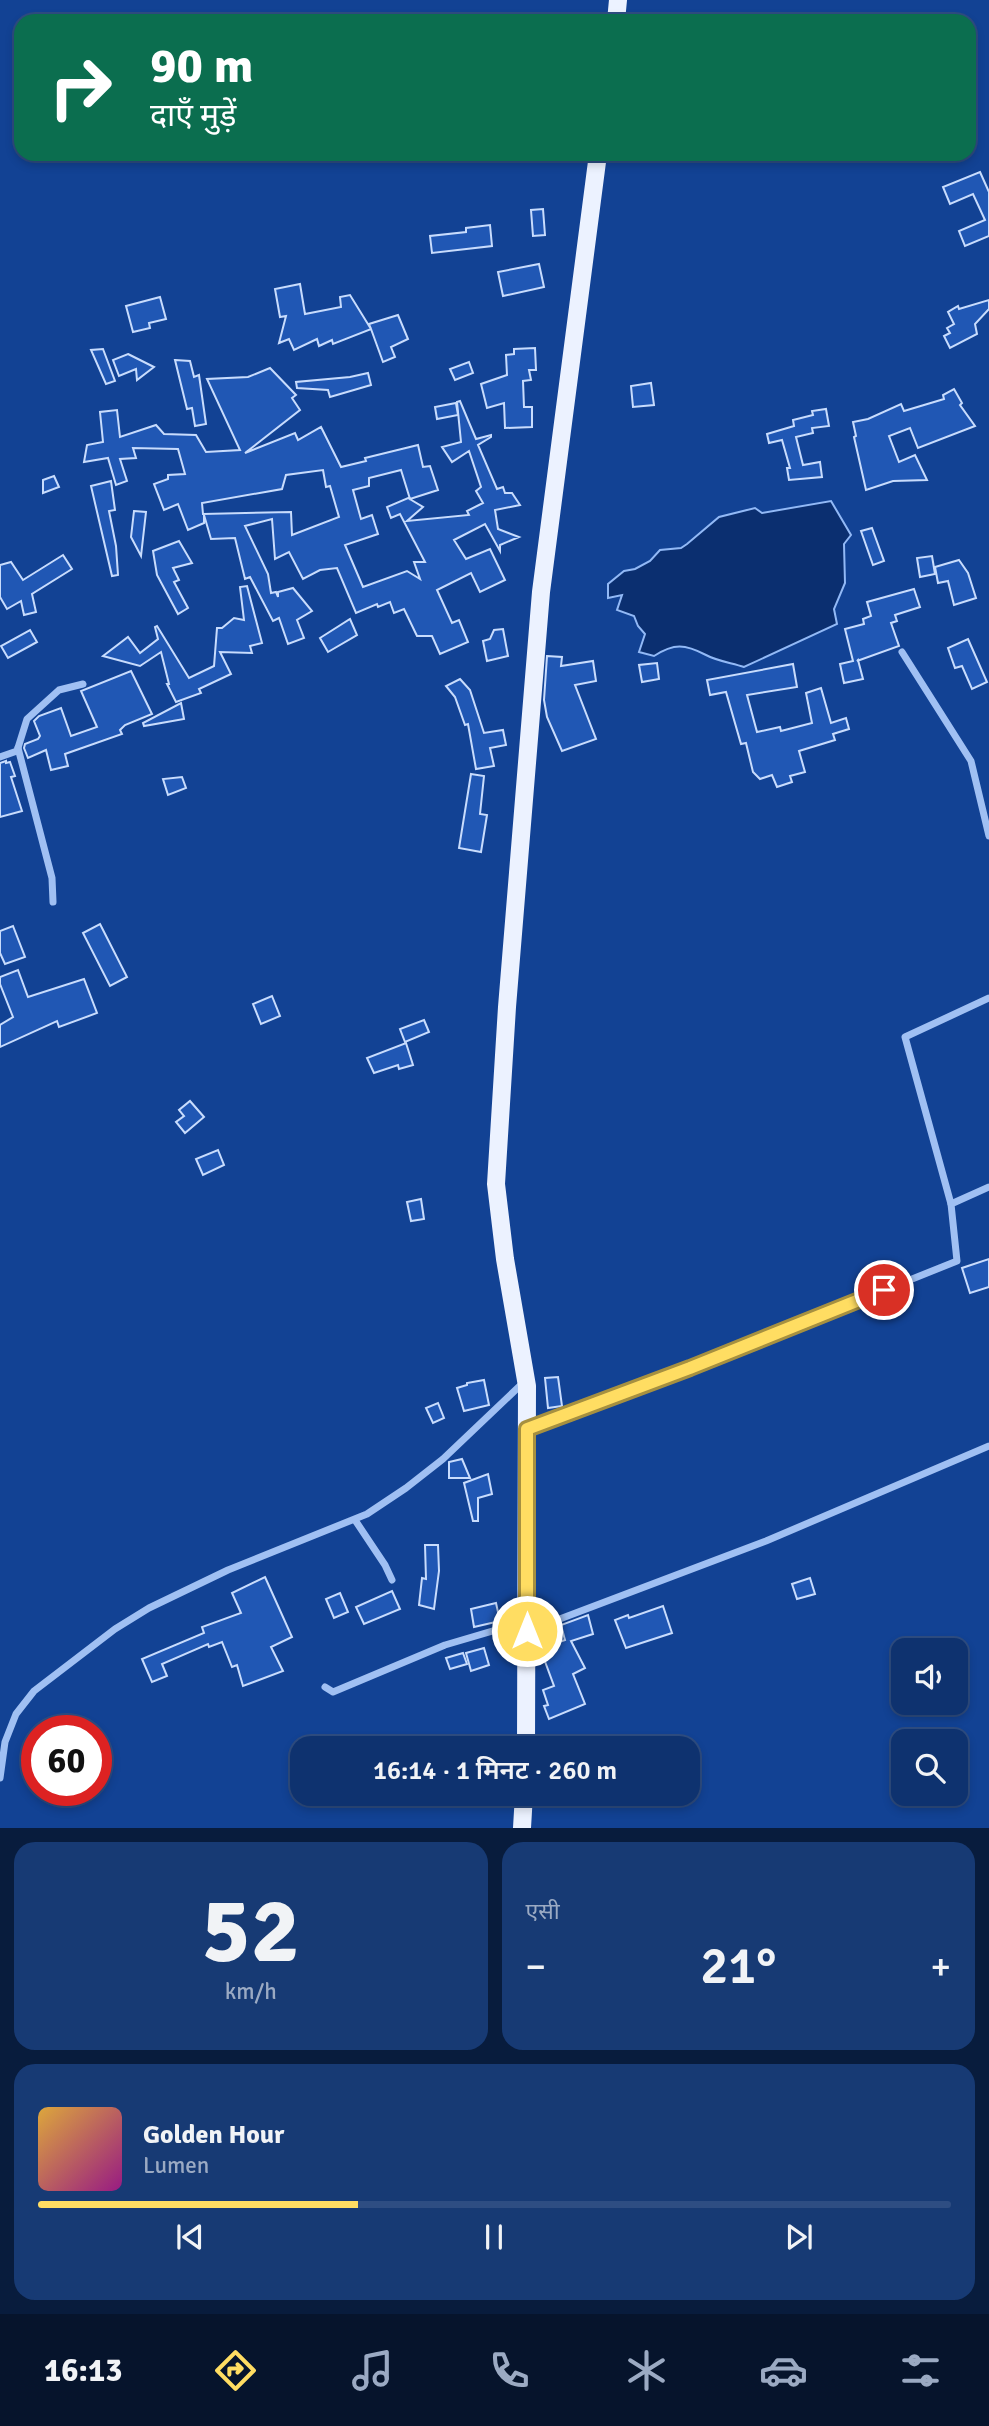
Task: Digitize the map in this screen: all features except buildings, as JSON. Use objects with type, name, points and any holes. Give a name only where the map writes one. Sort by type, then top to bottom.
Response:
[{"type":"main road","points":[[526,1736],[526,1380],[505,1259],[496,1184],[507,1007],[541,592],[597,161]]},
{"type":"main road","points":[[522,1828],[523,1806]]},
{"type":"street","points":[[902,652],[971,761],[989,836]]},
{"type":"street","points":[[0,757],[17,751],[27,719],[59,691],[83,684]]},
{"type":"street","points":[[18,748],[52,878],[53,902]]},
{"type":"street","points":[[527,1429],[690,1368],[957,1261],[951,1204],[905,1037],[989,998]]},
{"type":"street","points":[[951,1204],[989,1187]]},
{"type":"street","points":[[0,1778],[5,1742],[16,1714],[28,1698],[114,1629],[149,1608],[228,1570],[355,1520],[406,1488],[443,1459],[526,1380]]},
{"type":"street","points":[[325,1687],[333,1692],[445,1645],[527,1626],[766,1541],[989,1446]]},
{"type":"street","points":[[355,1520],[392,1580]]},
{"type":"water","points":[[831,501],[851,535],[844,544],[845,583],[834,609],[837,624],[744,667],[680,646],[654,656],[639,652],[645,634],[634,616],[617,610],[622,595],[608,598],[608,584],[624,571],[650,561],[660,550],[681,548],[719,517],[755,508],[762,513]]},
{"type":"route","points":[[527,1631],[527,1429],[690,1368],[884,1290]]}]
